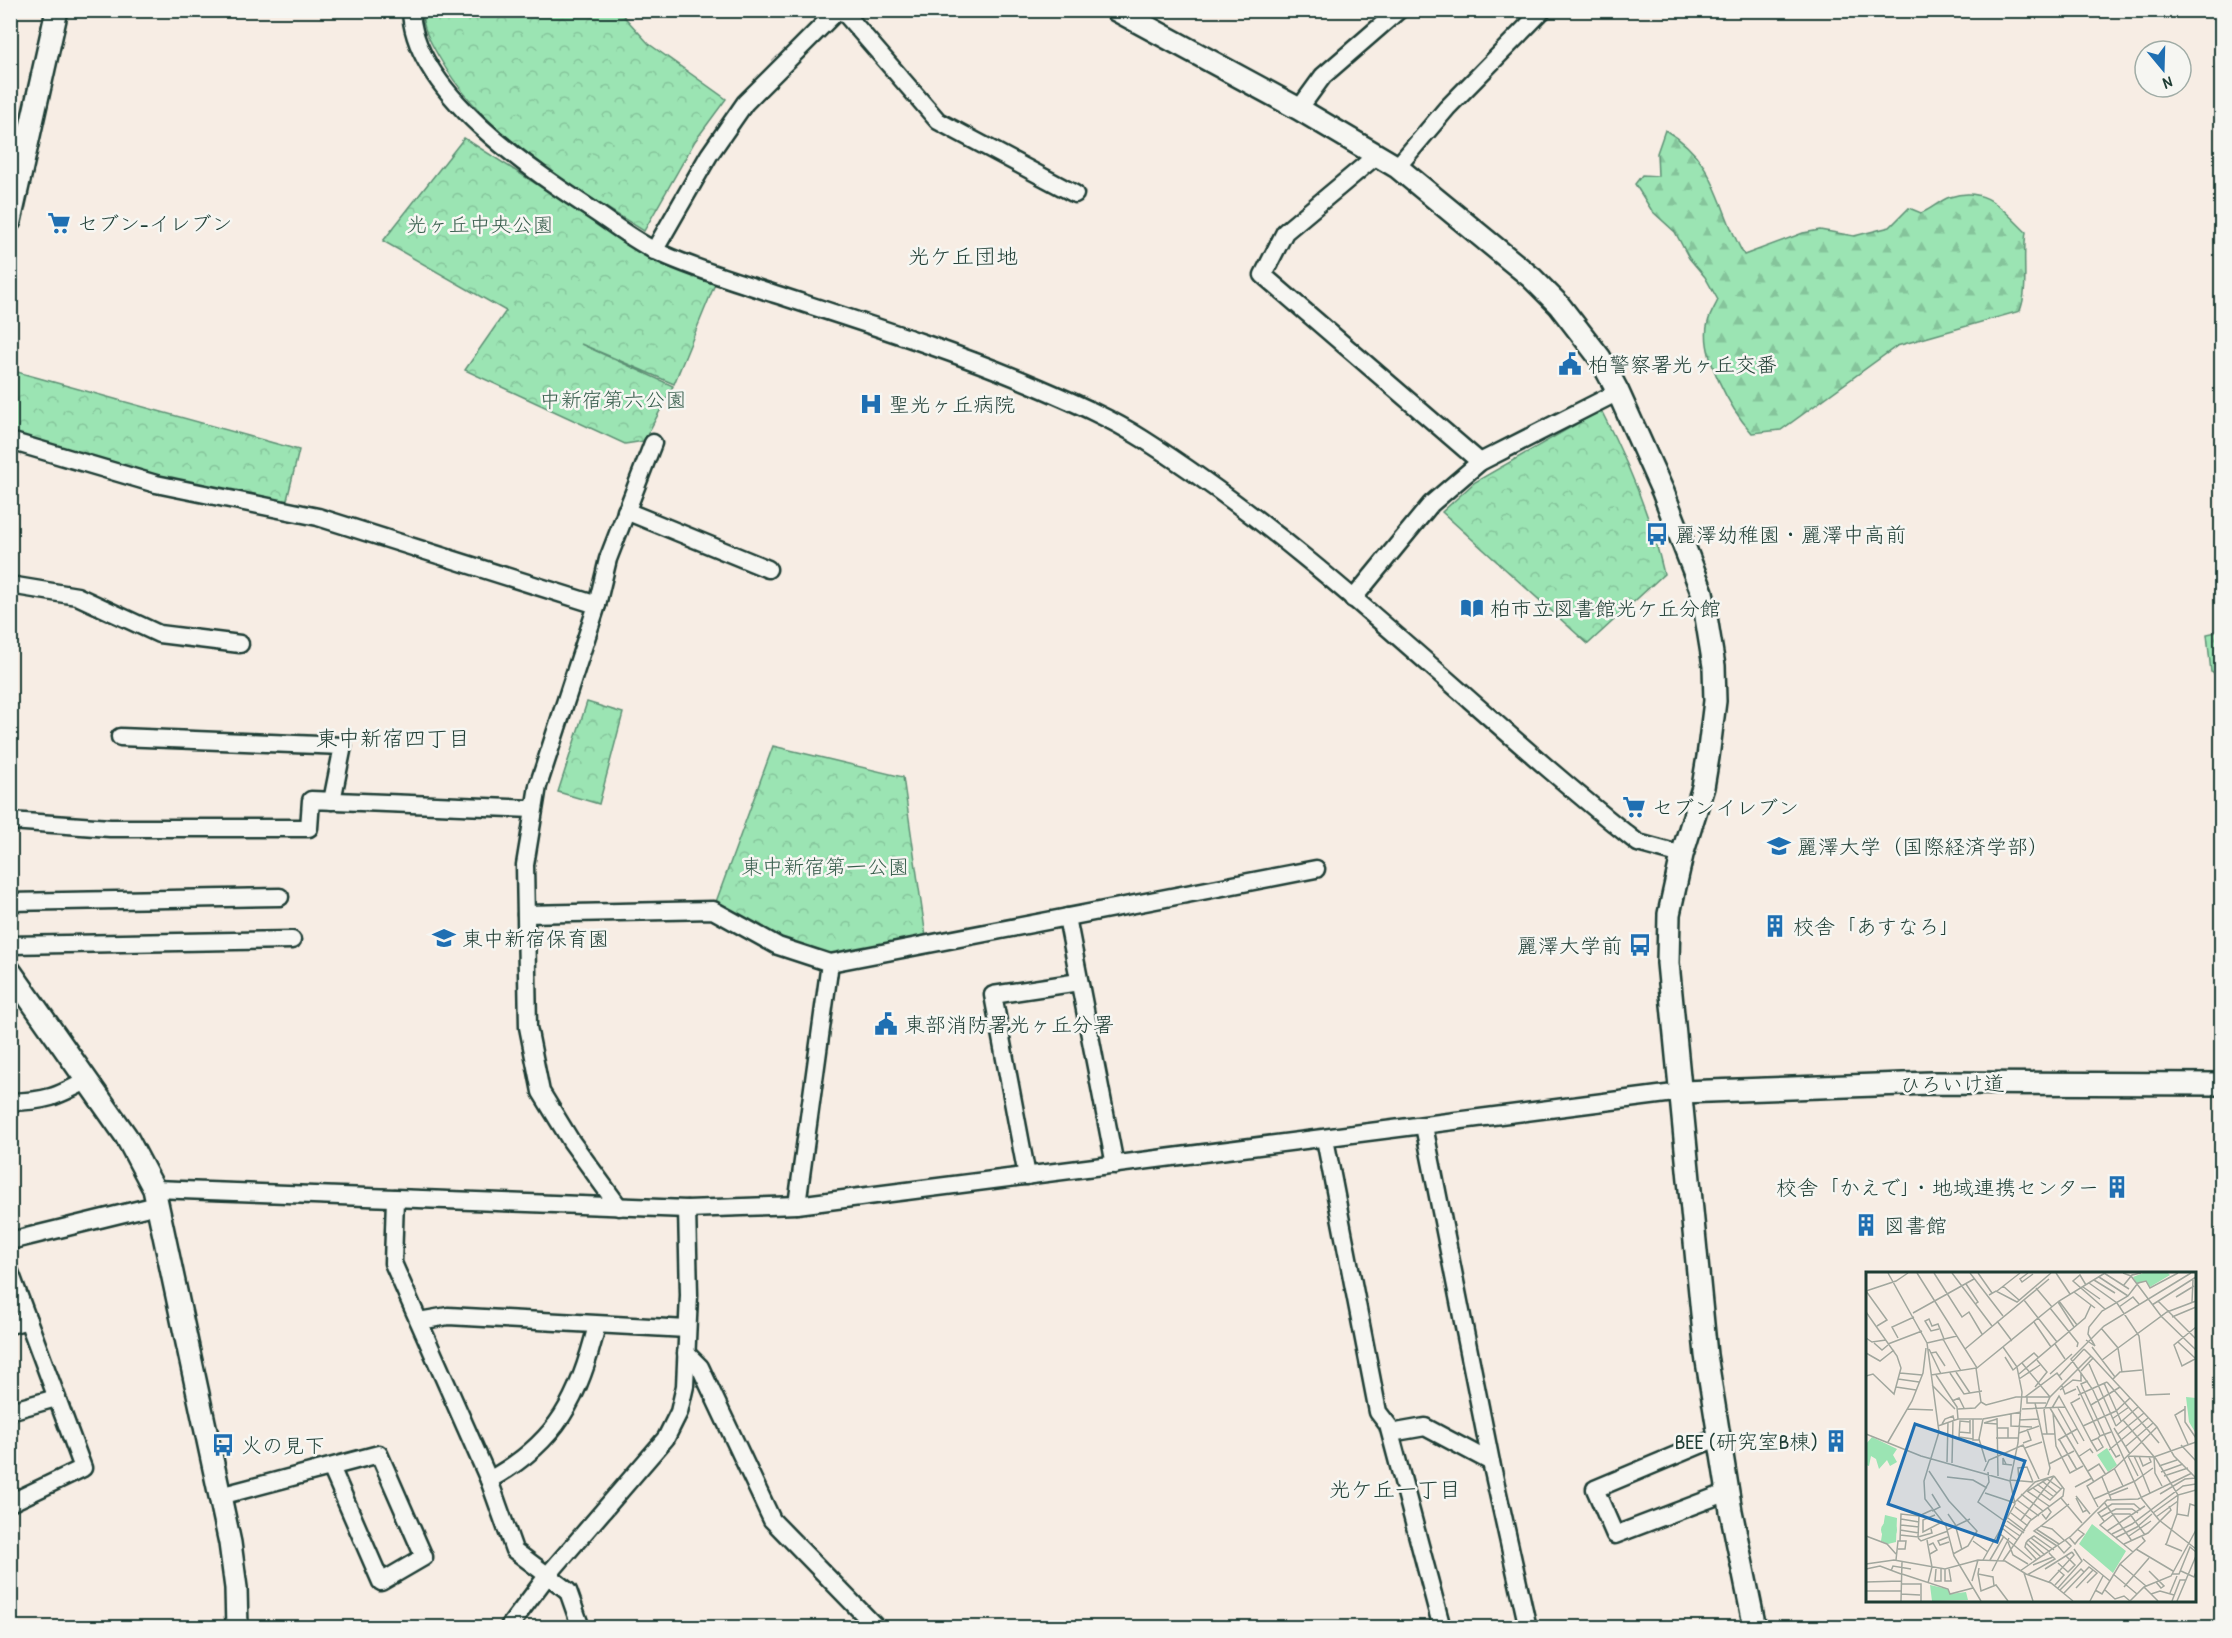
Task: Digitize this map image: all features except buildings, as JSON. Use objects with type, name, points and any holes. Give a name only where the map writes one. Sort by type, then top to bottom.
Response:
[{"type":"street","points":[[10,221],[17,163],[57,10]]},
{"type":"street","points":[[411,10],[411,24],[421,46],[434,73],[455,102],[547,181],[654,251],[720,276],[981,363],[1100,414],[1142,438],[1256,516],[1638,843],[1682,855]]},
{"type":"street","points":[[654,251],[709,155],[745,103],[840,10],[938,121],[1075,194]]},
{"type":"street","points":[[1299,109],[1323,76],[1399,10]]},
{"type":"street","points":[[1396,167],[1447,108],[1543,10]]},
{"type":"street","points":[[1128,13],[1299,109],[1396,167],[1500,251],[1559,305],[1588,340],[1618,392],[1663,492],[1702,592],[1711,641],[1715,701],[1703,787],[1682,855],[1669,914],[1668,945],[1706,1355],[1728,1492],[1755,1628]]},
{"type":"street","points":[[1377,155],[1285,232],[1263,275],[1480,462]]},
{"type":"street","points":[[1353,599],[1431,504],[1480,462],[1618,392]]},
{"type":"street","points":[[10,441],[156,484],[318,517],[597,605]]},
{"type":"street","points":[[619,1207],[571,1141],[541,1092],[528,1027],[525,865],[538,786],[597,605],[608,559],[653,443]]},
{"type":"street","points":[[626,511],[768,569]]},
{"type":"street","points":[[10,585],[77,596],[159,634],[240,644]]},
{"type":"street","points":[[120,737],[343,746],[332,801]]},
{"type":"street","points":[[10,821],[110,828],[309,828],[311,800],[533,809]]},
{"type":"street","points":[[526,914],[713,910],[778,946],[830,963],[1316,869]]},
{"type":"street","points":[[10,902],[279,897]]},
{"type":"street","points":[[1067,917],[1114,1165]]},
{"type":"street","points":[[10,945],[292,940]]},
{"type":"street","points":[[797,1205],[830,963]]},
{"type":"street","points":[[1028,1176],[993,995],[1079,982]]},
{"type":"street","points":[[14,983],[88,1080],[132,1144],[156,1197],[220,1496],[236,1588],[237,1628]]},
{"type":"street","points":[[10,1102],[42,1102],[56,1098],[88,1080]]},
{"type":"street","name":"ひろいけ道","points":[[1682,1092],[1931,1083],[2222,1084]]},
{"type":"street","points":[[10,1241],[156,1197],[395,1198],[687,1209],[797,1205],[1682,1092]]},
{"type":"street","points":[[1424,1126],[1491,1462],[1528,1628]]},
{"type":"street","points":[[1325,1139],[1378,1412],[1390,1433],[1442,1628]]},
{"type":"street","points":[[395,1198],[393,1263],[489,1479],[514,1550],[568,1591],[581,1628]]},
{"type":"street","points":[[508,1628],[548,1576],[666,1438],[679,1412],[685,1386],[687,1209]]},
{"type":"street","points":[[10,1272],[83,1468],[10,1503]]},
{"type":"street","points":[[419,1321],[448,1317],[687,1329]]},
{"type":"street","points":[[10,1325],[28,1320]]},
{"type":"street","points":[[489,1479],[512,1467],[532,1451],[554,1427],[579,1388],[597,1325]]},
{"type":"street","points":[[686,1353],[700,1367],[772,1520],[877,1628]]},
{"type":"street","points":[[10,1411],[56,1398]]},
{"type":"street","points":[[1390,1433],[1425,1427],[1491,1462]]},
{"type":"street","points":[[1719,1437],[1595,1489],[1615,1535],[1728,1492]]},
{"type":"street","points":[[220,1496],[379,1454],[424,1557],[381,1582],[331,1467]]},
{"type":"green space","points":[[422,11],[619,11],[649,44],[726,99],[695,141],[644,231],[530,156],[479,111],[457,85],[439,57],[425,29]]},
{"type":"green space","points":[[1665,130],[1683,142],[1706,170],[1744,255],[1803,233],[1820,230],[1854,236],[1890,227],[1909,208],[1921,213],[1943,200],[1963,194],[1974,194],[1992,201],[2026,232],[2025,283],[2020,311],[1897,346],[1781,430],[1752,433],[1726,396],[1708,350],[1706,335],[1708,322],[1718,300],[1705,277],[1689,258],[1675,232],[1652,211],[1635,184],[1642,175],[1658,176],[1657,153]]},
{"type":"green space","name":"光ヶ丘中央公園","points":[[464,138],[634,246],[715,284],[674,384],[581,344],[673,386],[644,441],[625,444],[465,370],[506,311],[383,241]]},
{"type":"green space","points":[[10,370],[299,450],[286,504],[156,478],[11,435]]},
{"type":"green space","points":[[1601,410],[1638,490],[1664,574],[1588,644],[1442,512],[1475,482]]},
{"type":"green space","points":[[2222,631],[2221,677],[2211,672],[2207,634]]},
{"type":"green space","points":[[587,702],[623,713],[599,804],[558,792]]},
{"type":"green space","name":"東中新宿第一公園","points":[[773,746],[903,777],[927,944],[830,963],[713,910]]},
{"type":"place","name":"セブン-イレブン","points":[[59,223]]},
{"type":"place","name":"柏警察署光ヶ丘交番","points":[[1570,364]]},
{"type":"place","name":"聖光ヶ丘病院","points":[[871,404]]},
{"type":"place","name":"麗澤幼稚園・麗澤中高前","points":[[1657,534]]},
{"type":"place","name":"柏市立図書館光ケ丘分館","points":[[1472,608]]},
{"type":"place","name":"セブンイレブン","points":[[1634,807]]},
{"type":"place","name":"麗澤大学（国際経済学部）","points":[[1779,846]]},
{"type":"place","name":"校舎「あすなろ」","points":[[1775,926]]},
{"type":"place","name":"東中新宿保育園","points":[[444,938]]},
{"type":"place","name":"麗澤大学前","points":[[1640,945]]},
{"type":"place","name":"東部消防署光ヶ丘分署","points":[[886,1024]]},
{"type":"place","name":"校舎「かえで」・地域連携センター","points":[[2117,1187]]},
{"type":"place","name":"図書館","points":[[1866,1225]]},
{"type":"place","name":"BEE (研究室B棟)","points":[[1836,1441]]},
{"type":"place","name":"火の見下","points":[[223,1445]]},
{"type":"district","name":"光ケ丘団地","points":[[963,256]]},
{"type":"district","name":"東中新宿四丁目","points":[[393,738]]},
{"type":"district","name":"光ケ丘一丁目","points":[[1395,1489]]},
{"type":"park label","name":"中新宿第六公園","points":[[613,399]]}]
